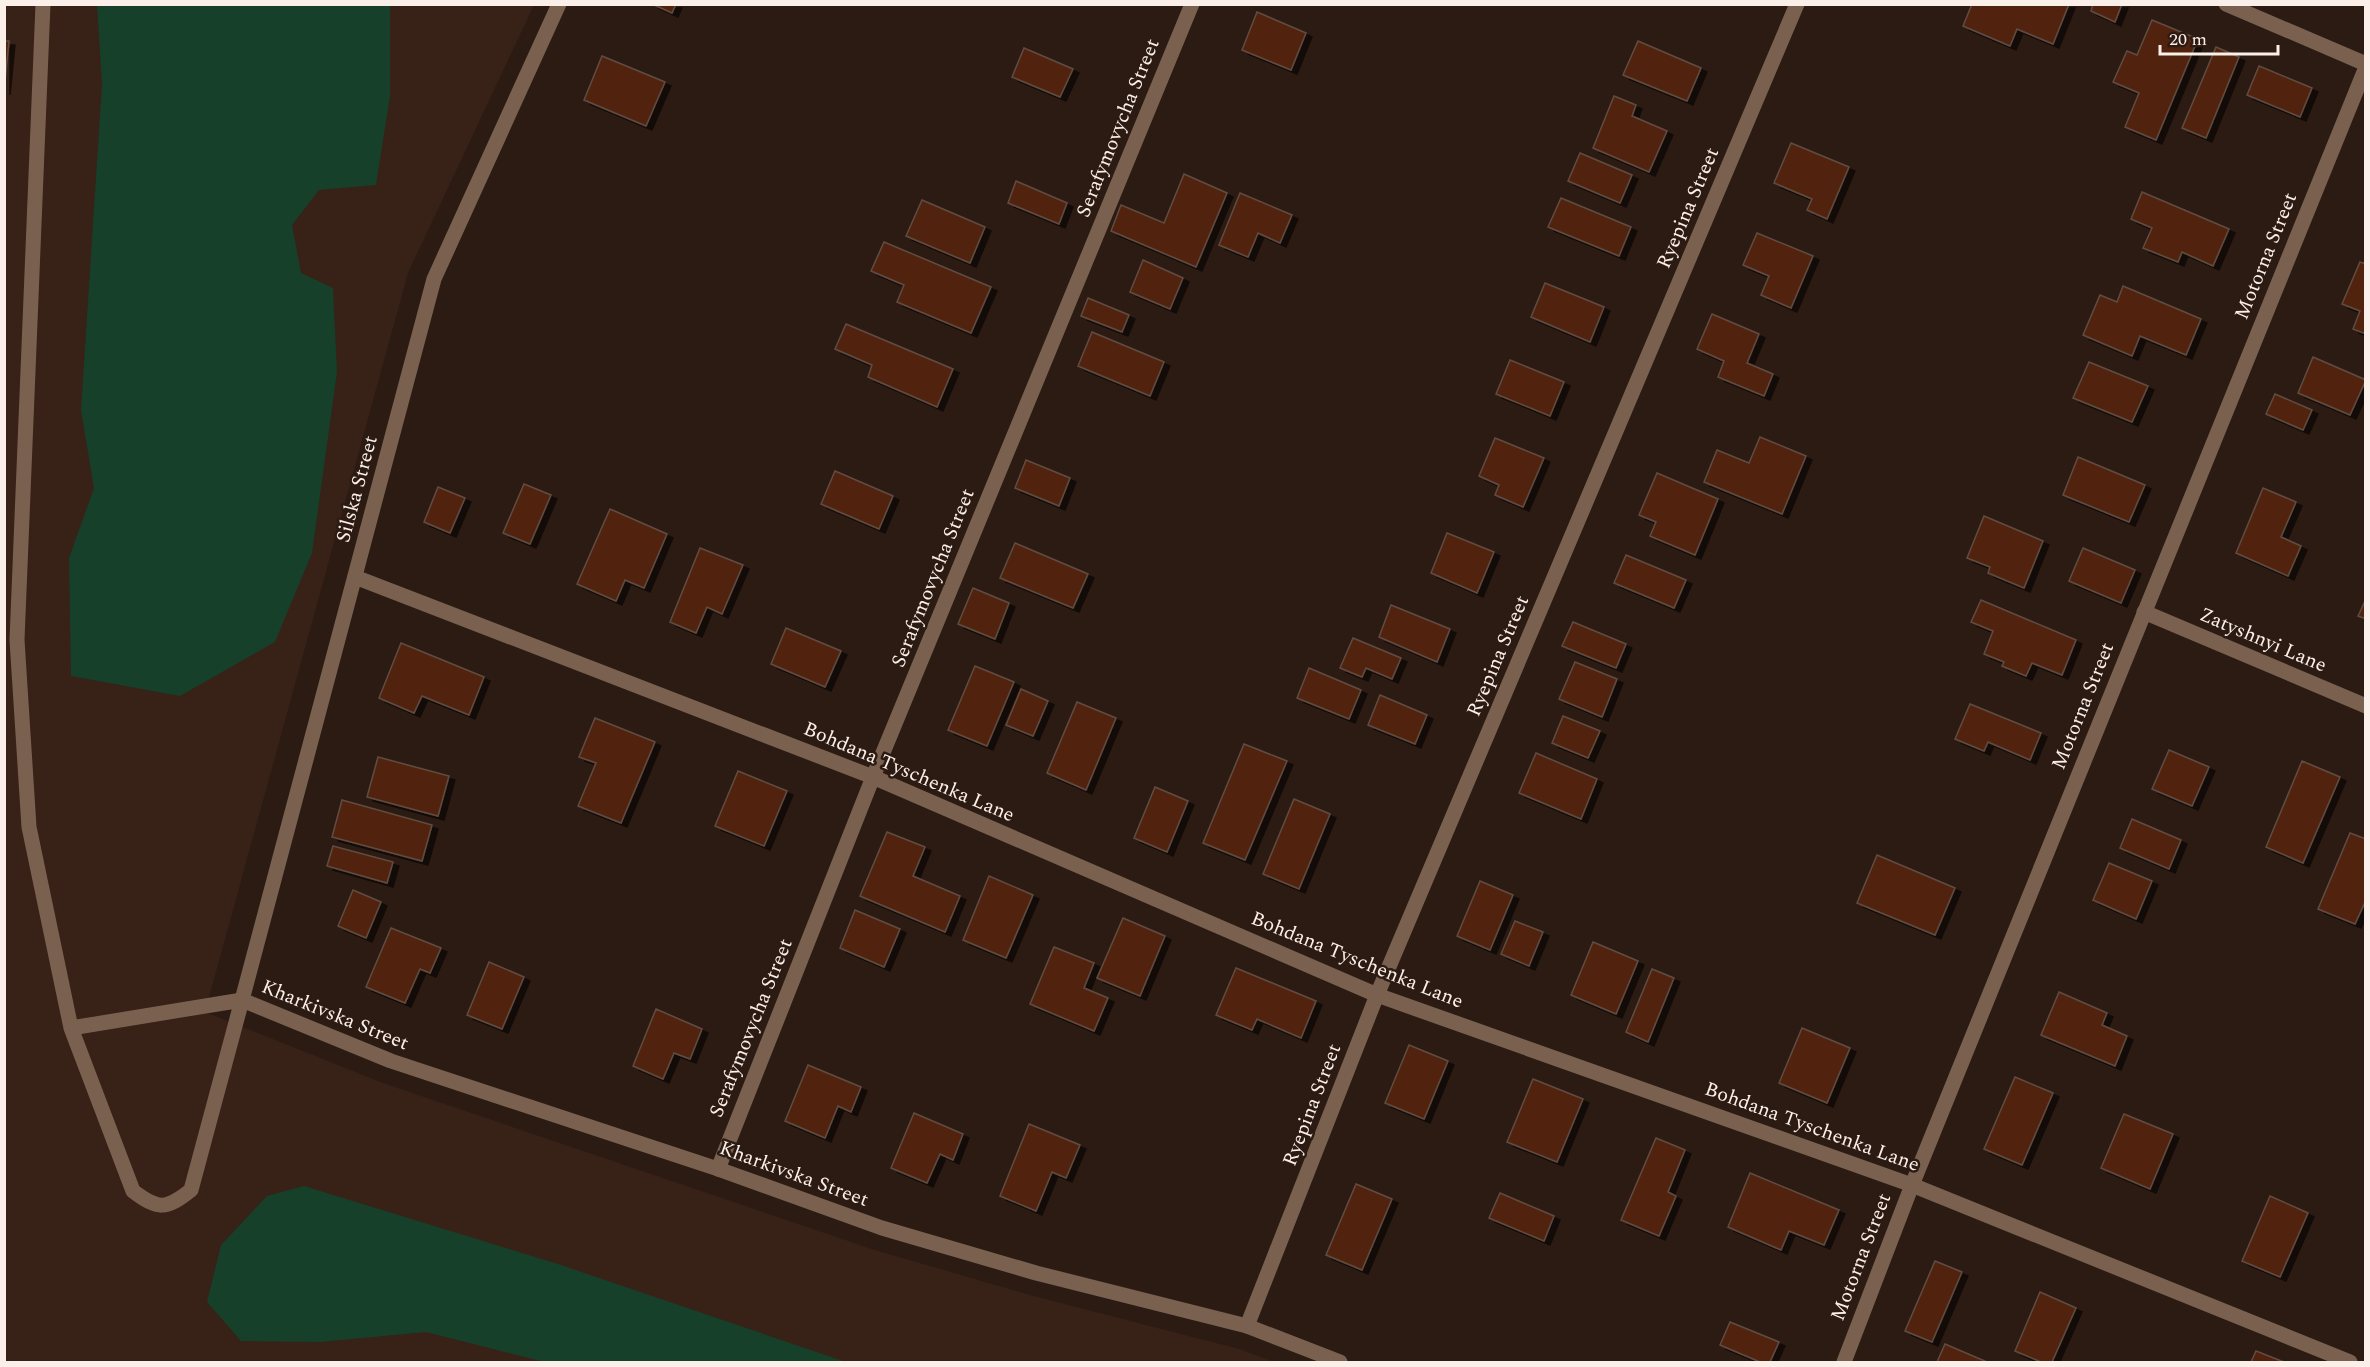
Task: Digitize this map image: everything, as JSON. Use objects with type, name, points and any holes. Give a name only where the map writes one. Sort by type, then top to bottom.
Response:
[{"type":"street","name":"Silska Street","points":[[43,4],[17,640],[29,827],[71,1028],[133,1191],[151,1204],[173,1204],[191,1190],[434,279],[559,4]]},
{"type":"street","name":"Serafymovycha Street","points":[[718,1169],[873,777],[1192,4]]},
{"type":"street","name":"Ryepina Street","points":[[1247,1326],[1377,995],[1797,4]]},
{"type":"street","points":[[2226,4],[2366,65]]},
{"type":"street","name":"Motorna Street","points":[[1844,1362],[1912,1185],[2366,65]]},
{"type":"street","name":"Bohdana Tyschenka Lane","points":[[356,577],[873,777],[1377,995],[1912,1185],[2350,1362]]},
{"type":"street","name":"Zatyshnyi Lane","points":[[2144,612],[2366,706]]},
{"type":"street","points":[[71,1028],[242,1000]]},
{"type":"street","name":"Kharkivska Street","points":[[242,1000],[391,1061],[718,1169],[882,1228],[1036,1273],[1247,1326],[1340,1362]]},
{"type":"shaded area","points":[[5,5],[534,5],[408,273],[205,1012],[383,1083],[875,1250],[1030,1295],[1239,1349],[1275,1362],[5,1362]]},
{"type":"green space","points":[[97,5],[390,5],[390,96],[376,185],[319,190],[292,225],[301,273],[333,288],[337,372],[312,553],[275,642],[180,696],[71,676],[69,558],[94,488],[81,410],[102,84]]},
{"type":"green space","points":[[304,1186],[558,1264],[846,1362],[545,1362],[426,1332],[320,1342],[241,1341],[207,1302],[221,1245],[267,1196]]},
{"type":"building","points":[[652,4],[676,4],[672,13]]},
{"type":"building","points":[[1972,4],[2069,4],[2053,44],[2017,29],[2010,46],[1963,26]]},
{"type":"building","points":[[2093,4],[2122,4],[2115,22],[2091,11]]},
{"type":"building","points":[[1257,12],[1306,33],[1291,70],[1242,50]]},
{"type":"building","points":[[2152,20],[2198,39],[2156,140],[2125,127],[2139,93],[2113,82],[2127,51],[2137,55]]},
{"type":"building","points":[[4,41],[9,41],[4,91]]},
{"type":"building","points":[[1638,41],[1701,68],[1687,101],[1623,75]]},
{"type":"building","points":[[2216,47],[2239,57],[2206,138],[2182,128]]},
{"type":"building","points":[[1024,48],[1073,69],[1060,97],[1012,77]]},
{"type":"building","points":[[602,56],[665,82],[646,126],[584,100]]},
{"type":"building","points":[[2259,66],[2312,88],[2300,117],[2247,95]]},
{"type":"building","points":[[1614,96],[1636,105],[1632,116],[1667,131],[1649,172],[1593,148]]},
{"type":"building","points":[[1791,143],[1849,167],[1827,219],[1807,210],[1812,199],[1774,183]]},
{"type":"building","points":[[1580,153],[1632,175],[1620,203],[1568,181]]},
{"type":"building","points":[[1184,174],[1227,193],[1196,267],[1111,231],[1121,205],[1164,223]]},
{"type":"building","points":[[1016,181],[1067,203],[1059,224],[1008,203]]},
{"type":"building","points":[[2142,192],[2229,229],[2213,266],[2182,252],[2178,262],[2143,248],[2152,228],[2131,219]]},
{"type":"building","points":[[1240,193],[1292,215],[1280,243],[1258,233],[1248,257],[1219,245]]},
{"type":"building","points":[[1561,198],[1631,227],[1619,256],[1548,227]]},
{"type":"building","points":[[922,200],[985,227],[970,263],[906,236]]},
{"type":"building","points":[[1757,233],[1813,256],[1791,308],[1761,295],[1769,276],[1743,265]]},
{"type":"building","points":[[884,242],[991,287],[971,333],[897,302],[904,285],[871,271]]},
{"type":"building","points":[[1143,260],[1183,278],[1170,309],[1130,292]]},
{"type":"building","points":[[2360,262],[2366,264],[2366,334],[2353,329],[2360,311],[2342,304]]},
{"type":"building","points":[[1545,283],[1604,307],[1590,342],[1531,317]]},
{"type":"building","points":[[2123,286],[2201,319],[2186,355],[2140,336],[2132,356],[2083,335],[2100,295],[2117,302]]},
{"type":"building","points":[[1088,298],[1129,315],[1122,332],[1081,316]]},
{"type":"building","points":[[1712,314],[1759,334],[1747,363],[1773,374],[1764,396],[1718,377],[1724,361],[1697,349]]},
{"type":"building","points":[[846,324],[953,369],[937,407],[868,377],[872,365],[835,349]]},
{"type":"building","points":[[1092,332],[1164,362],[1150,396],[1078,366]]},
{"type":"building","points":[[2313,357],[2366,380],[2350,415],[2298,393]]},
{"type":"building","points":[[1510,360],[1564,382],[1550,416],[1496,394]]},
{"type":"building","points":[[2089,362],[2148,386],[2132,422],[2073,398]]},
{"type":"building","points":[[2275,394],[2312,410],[2303,430],[2266,414]]},
{"type":"building","points":[[1760,437],[1806,456],[1782,514],[1704,482],[1717,450],[1749,463]]},
{"type":"building","points":[[1495,438],[1544,458],[1523,507],[1495,495],[1499,485],[1479,476]]},
{"type":"building","points":[[2078,457],[2145,485],[2129,522],[2063,495]]},
{"type":"building","points":[[1026,460],[1070,478],[1059,506],[1015,488]]},
{"type":"building","points":[[835,471],[893,496],[879,529],[821,504]]},
{"type":"building","points":[[1657,473],[1718,499],[1695,555],[1650,536],[1656,522],[1639,515]]},
{"type":"building","points":[[524,484],[551,495],[530,544],[503,533]]},
{"type":"building","points":[[438,487],[465,498],[450,533],[424,522]]},
{"type":"building","points":[[2263,488],[2296,502],[2281,537],[2301,546],[2288,576],[2236,553]]},
{"type":"building","points":[[610,509],[667,534],[644,588],[625,580],[616,601],[577,584]]},
{"type":"building","points":[[1984,516],[2043,541],[2024,588],[1988,573],[1990,567],[1967,558]]},
{"type":"building","points":[[1447,533],[1494,552],[1477,593],[1431,573]]},
{"type":"building","points":[[1015,543],[1088,574],[1073,608],[1000,578]]},
{"type":"building","points":[[700,548],[743,565],[722,614],[707,607],[696,633],[670,622]]},
{"type":"building","points":[[2083,548],[2135,570],[2121,603],[2069,581]]},
{"type":"building","points":[[1626,555],[1686,580],[1674,608],[1614,583]]},
{"type":"building","points":[[973,588],[1009,603],[995,639],[958,624]]},
{"type":"building","points":[[2366,599],[2366,619],[2358,616]]},
{"type":"building","points":[[1981,600],[2076,640],[2062,675],[2032,663],[2026,676],[2002,666],[2004,662],[1984,654],[1993,631],[1971,622]]},
{"type":"building","points":[[1391,605],[1450,629],[1437,662],[1379,637]]},
{"type":"building","points":[[1573,622],[1626,644],[1616,668],[1562,646]]},
{"type":"building","points":[[786,628],[841,651],[825,687],[771,664]]},
{"type":"building","points":[[1353,638],[1401,658],[1392,679],[1366,668],[1362,677],[1340,668]]},
{"type":"building","points":[[401,643],[484,677],[469,715],[422,696],[414,713],[379,698]]},
{"type":"building","points":[[1575,662],[1617,679],[1602,717],[1559,699]]},
{"type":"building","points":[[975,666],[1014,682],[987,746],[948,730]]},
{"type":"building","points":[[1309,668],[1361,690],[1349,719],[1297,698]]},
{"type":"building","points":[[1021,689],[1048,701],[1033,736],[1006,725]]},
{"type":"building","points":[[1380,695],[1427,715],[1415,744],[1368,725]]},
{"type":"building","points":[[1077,702],[1116,718],[1086,790],[1047,773]]},
{"type":"building","points":[[1970,704],[2041,733],[2030,760],[1988,742],[1984,751],[1955,739]]},
{"type":"building","points":[[1563,716],[1600,731],[1588,758],[1552,743]]},
{"type":"building","points":[[595,718],[655,742],[621,823],[578,806],[596,763],[579,757]]},
{"type":"building","points":[[1244,744],[1287,761],[1245,860],[1203,843]]},
{"type":"building","points":[[2169,750],[2209,767],[2192,806],[2152,789]]},
{"type":"building","points":[[1536,753],[1597,779],[1581,819],[1519,793]]},
{"type":"building","points":[[378,757],[449,776],[438,816],[367,797]]},
{"type":"building","points":[[2302,761],[2340,777],[2303,863],[2266,847]]},
{"type":"building","points":[[738,771],[787,791],[764,846],[715,826]]},
{"type":"building","points":[[1155,787],[1188,801],[1167,852],[1134,838]]},
{"type":"building","points":[[1294,799],[1330,814],[1299,889],[1263,874]]},
{"type":"building","points":[[342,800],[432,825],[422,861],[332,837]]},
{"type":"building","points":[[2132,819],[2181,840],[2169,869],[2120,848]]},
{"type":"building","points":[[887,832],[925,847],[913,876],[960,896],[945,932],[860,896]]},
{"type":"building","points":[[2350,833],[2366,839],[2366,900],[2355,924],[2318,909]]},
{"type":"building","points":[[333,846],[393,862],[387,883],[327,866]]},
{"type":"building","points":[[1877,855],[1955,888],[1935,935],[1857,903]]},
{"type":"building","points":[[2109,863],[2152,881],[2136,919],[2093,900]]},
{"type":"building","points":[[989,876],[1033,895],[1006,958],[963,940]]},
{"type":"building","points":[[1480,881],[1513,895],[1490,950],[1457,936]]},
{"type":"building","points":[[353,890],[381,902],[366,938],[338,926]]},
{"type":"building","points":[[855,910],[900,929],[884,967],[840,948]]},
{"type":"building","points":[[1123,918],[1165,936],[1140,996],[1097,978]]},
{"type":"building","points":[[1515,921],[1543,932],[1529,966],[1501,954]]},
{"type":"building","points":[[391,928],[441,948],[430,973],[420,969],[405,1003],[366,987]]},
{"type":"building","points":[[1593,942],[1638,961],[1616,1014],[1571,995]]},
{"type":"building","points":[[1054,947],[1094,963],[1084,988],[1108,998],[1094,1031],[1030,1004]]},
{"type":"building","points":[[489,962],[524,977],[502,1029],[467,1015]]},
{"type":"building","points":[[1236,968],[1316,1001],[1301,1038],[1257,1019],[1252,1030],[1216,1015]]},
{"type":"building","points":[[1652,969],[1674,978],[1648,1042],[1626,1032]]},
{"type":"building","points":[[2059,992],[2107,1013],[2102,1025],[2127,1036],[2115,1066],[2041,1035]]},
{"type":"building","points":[[656,1009],[702,1029],[690,1059],[674,1053],[663,1079],[633,1066]]},
{"type":"building","points":[[1802,1028],[1850,1048],[1827,1103],[1779,1083]]},
{"type":"building","points":[[1409,1045],[1448,1061],[1424,1119],[1385,1103]]},
{"type":"building","points":[[808,1065],[861,1087],[851,1112],[838,1106],[825,1138],[785,1121]]},
{"type":"building","points":[[2015,1077],[2053,1093],[2022,1165],[1984,1149]]},
{"type":"building","points":[[1533,1079],[1583,1099],[1557,1162],[1507,1142]]},
{"type":"building","points":[[914,1113],[963,1134],[953,1160],[940,1154],[927,1183],[891,1168]]},
{"type":"building","points":[[2124,1114],[2173,1134],[2150,1189],[2101,1168]]},
{"type":"building","points":[[1029,1124],[1080,1145],[1066,1178],[1052,1172],[1036,1211],[1000,1196]]},
{"type":"building","points":[[1656,1138],[1685,1150],[1668,1192],[1676,1196],[1659,1236],[1621,1220]]},
{"type":"building","points":[[1750,1173],[1839,1210],[1824,1245],[1789,1231],[1781,1250],[1728,1227]]},
{"type":"building","points":[[1356,1184],[1392,1199],[1362,1270],[1326,1255]]},
{"type":"building","points":[[1500,1193],[1554,1216],[1544,1241],[1489,1218]]},
{"type":"building","points":[[2270,1196],[2308,1213],[2280,1277],[2242,1261]]},
{"type":"building","points":[[1935,1261],[1962,1272],[1932,1342],[1905,1331]]},
{"type":"building","points":[[2040,1292],[2076,1308],[2052,1362],[2041,1362],[2015,1351]]},
{"type":"building","points":[[1730,1322],[1779,1342],[1770,1362],[1760,1362],[1720,1345]]},
{"type":"building","points":[[1945,1344],[1987,1362],[1937,1362]]},
{"type":"building","points":[[2256,1351],[2284,1362],[2251,1362]]}]
